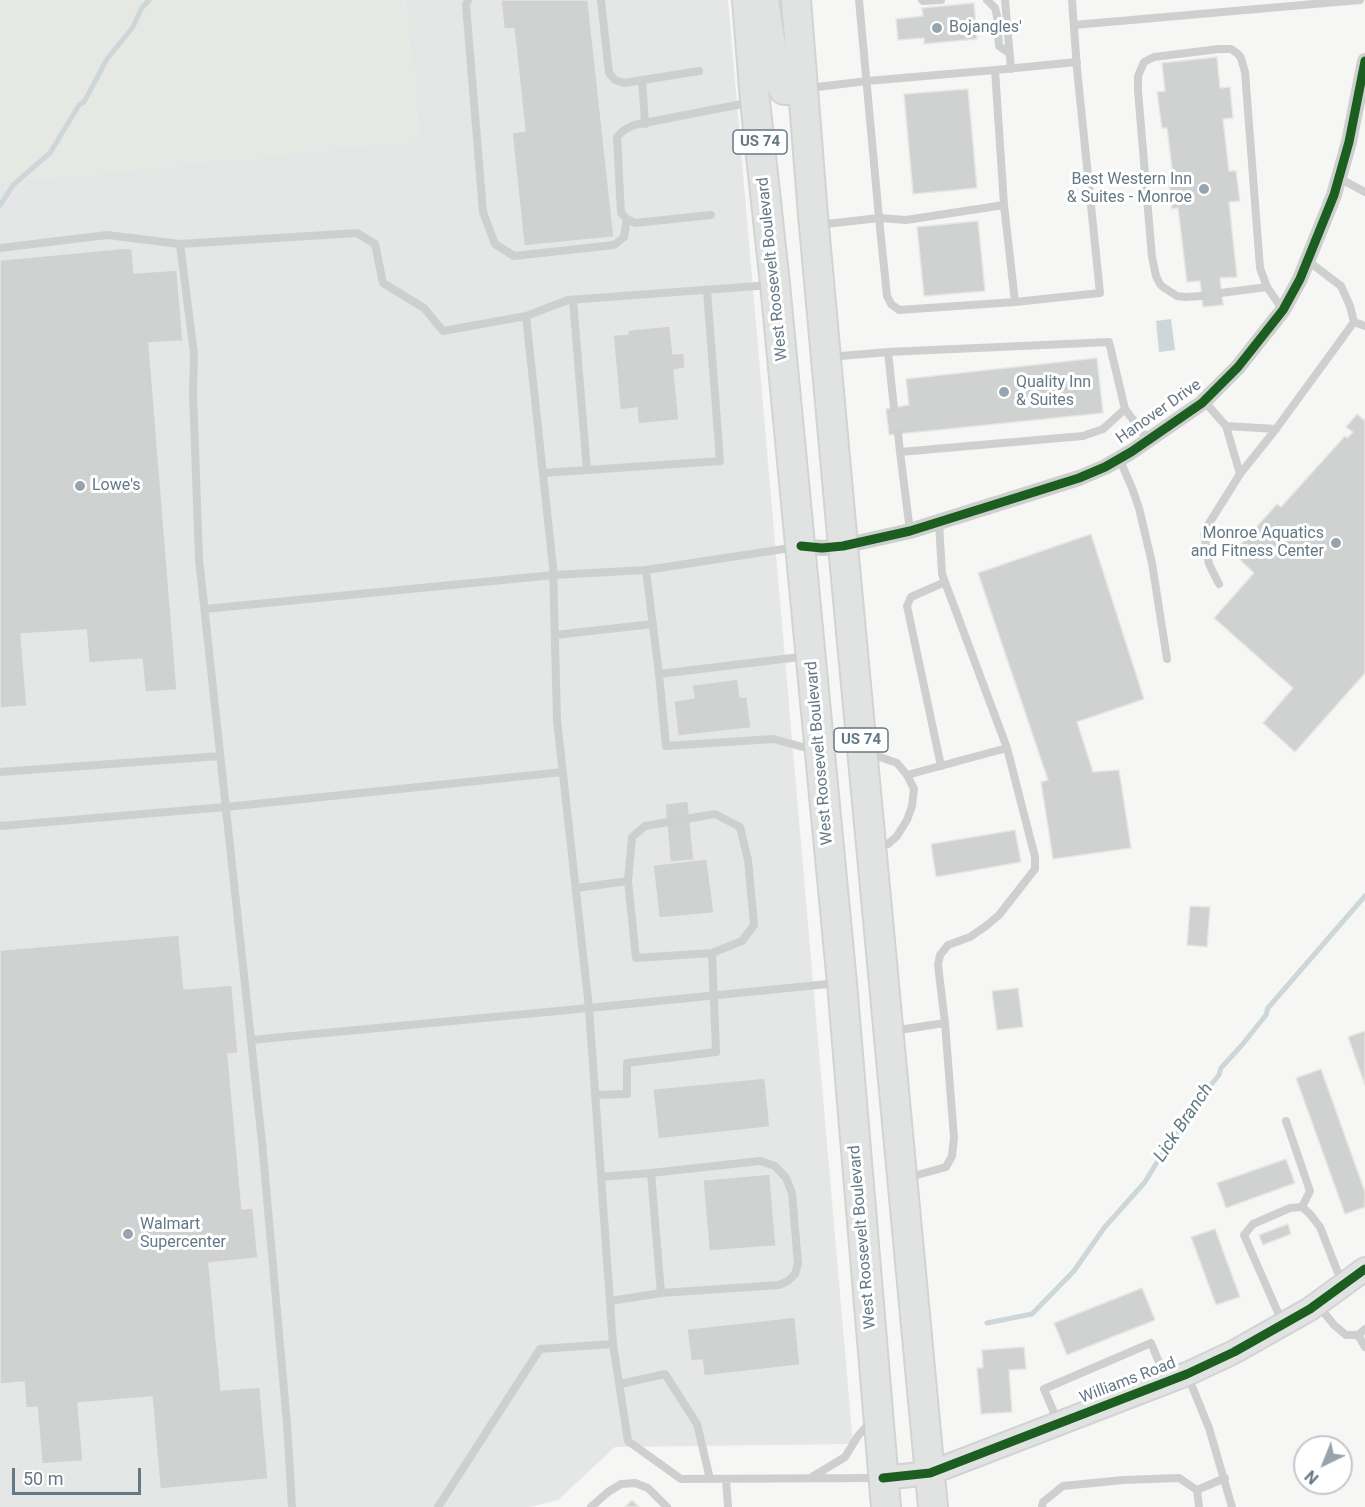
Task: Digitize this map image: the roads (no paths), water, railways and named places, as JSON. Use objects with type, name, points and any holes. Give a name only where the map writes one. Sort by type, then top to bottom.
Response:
[{"type":"highway","name":"West Roosevelt Boulevard","points":[[747,0],[842,983],[886,1507]]},
{"type":"highway","points":[[764,0],[775,72],[784,90],[802,89]]},
{"type":"highway","name":"US 74","points":[[796,0],[825,357],[933,1507]]},
{"type":"street","name":"Hanover Drive","points":[[801,546],[822,548],[843,546],[910,531],[1079,478],[1105,467],[1204,401],[1238,367],[1283,310],[1300,279],[1334,195],[1349,142],[1365,61]]},
{"type":"street","name":"Williams Road","points":[[883,1478],[930,1473],[1177,1378],[1234,1352],[1283,1324],[1317,1304],[1365,1269]]},
{"type":"lane","points":[[468,0],[466,4],[483,212],[495,244],[514,256],[614,245],[624,237],[627,219]]},
{"type":"lane","points":[[601,0],[609,73],[615,80],[624,83],[699,71]]},
{"type":"lane","points":[[859,0],[887,296],[891,304],[899,310],[1015,302],[1100,293],[1072,0]]},
{"type":"lane","points":[[922,0],[941,0]]},
{"type":"lane","points":[[987,0],[995,8],[999,46],[1010,53]]},
{"type":"lane","points":[[1005,0],[1011,69]]},
{"type":"lane","points":[[1074,25],[1360,0]]},
{"type":"lane","points":[[1202,296],[1177,296],[1160,284],[1155,269],[1138,76],[1144,62],[1154,57],[1231,49],[1241,58],[1245,72],[1260,268],[1267,287],[1283,310]]},
{"type":"lane","points":[[802,89],[1077,62]]},
{"type":"lane","points":[[995,70],[1004,205],[1015,302]]},
{"type":"lane","points":[[642,80],[645,124]]},
{"type":"lane","points":[[711,215],[634,223],[627,219],[621,213],[616,137],[634,125],[755,101]]},
{"type":"lane","points":[[1339,178],[1365,192]]},
{"type":"lane","points":[[814,226],[879,218],[906,220],[1004,205]]},
{"type":"lane","points":[[0,248],[106,235],[180,244],[357,232],[375,244],[383,283],[424,308],[443,331],[526,316],[568,300],[775,284]]},
{"type":"lane","points":[[180,244],[194,354],[193,393],[198,539],[265,1184],[287,1424],[292,1507]]},
{"type":"lane","points":[[1308,261],[1341,286],[1354,322]]},
{"type":"lane","points":[[1221,293],[1267,287]]},
{"type":"lane","points":[[543,473],[720,461],[707,290]]},
{"type":"lane","points":[[573,300],[587,470]]},
{"type":"lane","points":[[526,316],[554,575],[557,720],[589,1008],[609,1301],[613,1344],[628,1441],[681,1479],[883,1478]]},
{"type":"lane","points":[[1354,322],[1365,326]]},
{"type":"lane","points":[[1219,584],[1209,564],[1204,534],[1208,525],[1240,474],[1276,429],[1354,322]]},
{"type":"lane","points":[[825,357],[1109,342],[1125,409],[1148,440]]},
{"type":"lane","points":[[888,352],[894,408]]},
{"type":"lane","points":[[1204,401],[1226,426],[1240,474]]},
{"type":"lane","points":[[900,452],[1083,435],[1103,429],[1125,409]]},
{"type":"lane","points":[[1226,426],[1276,429]]},
{"type":"lane","points":[[898,434],[910,531]]},
{"type":"lane","points":[[1119,458],[1132,488],[1152,563],[1167,659]]},
{"type":"lane","points":[[903,1178],[946,1167],[952,1156],[954,1138],[938,965],[940,955],[948,945],[970,937],[999,915],[1035,869],[1035,857],[1007,748],[942,574],[939,523]]},
{"type":"lane","points":[[205,609],[554,575],[646,570],[801,546]]},
{"type":"lane","points":[[646,570],[666,746],[773,739],[820,751]]},
{"type":"lane","points":[[941,766],[907,606],[911,597],[945,582]]},
{"type":"lane","points":[[555,635],[653,624]]},
{"type":"lane","points":[[659,674],[811,656]]},
{"type":"lane","points":[[907,775],[1007,748]]},
{"type":"lane","points":[[862,751],[897,763],[907,775],[914,789],[907,820],[897,836],[888,844],[871,847]]},
{"type":"lane","points":[[0,772],[220,756]]},
{"type":"lane","points":[[0,826],[226,807],[563,772]]},
{"type":"lane","points":[[715,814],[740,827],[748,860],[754,925],[742,941],[712,953],[636,958],[628,881],[632,837],[645,826],[715,814]]},
{"type":"lane","points":[[576,888],[628,881]]},
{"type":"lane","points":[[595,1095],[627,1094],[627,1064],[716,1052],[712,953]]},
{"type":"lane","points":[[250,1040],[842,983]]},
{"type":"lane","points":[[889,1032],[945,1023]]},
{"type":"lane","points":[[1286,1121],[1310,1191],[1302,1206]]},
{"type":"lane","points":[[601,1177],[760,1161],[775,1166],[786,1178],[792,1193],[798,1264],[795,1274],[788,1281],[779,1285],[661,1293],[609,1301]]},
{"type":"lane","points":[[651,1173],[661,1293]]},
{"type":"lane","points":[[1302,1206],[1320,1227],[1343,1286]]},
{"type":"lane","points":[[1283,1324],[1244,1234],[1252,1224],[1290,1208],[1302,1206]]},
{"type":"lane","points":[[1317,1304],[1334,1325],[1346,1335],[1358,1335],[1365,1329]]},
{"type":"lane","points":[[1358,1335],[1365,1347]]},
{"type":"lane","points":[[1059,1424],[1044,1389],[1150,1343],[1177,1378],[1209,1428],[1233,1507]]},
{"type":"lane","points":[[438,1507],[540,1349],[613,1344]]},
{"type":"lane","points":[[620,1384],[665,1374],[697,1424],[710,1479]]},
{"type":"lane","points":[[810,1478],[845,1456],[858,1436],[878,1414]]},
{"type":"lane","points":[[1042,1507],[1043,1502],[1063,1486],[1123,1480],[1179,1478],[1197,1490],[1199,1507]]},
{"type":"lane","points":[[1197,1490],[1225,1478]]},
{"type":"lane","points":[[726,1479],[728,1507]]},
{"type":"lane","points":[[591,1507],[608,1492],[621,1485],[635,1483],[648,1488],[667,1507]]},
{"type":"waterway","points":[[0,205],[14,184],[50,153],[79,105],[84,102],[107,59],[133,27],[141,9],[149,0]]},
{"type":"waterway","name":"Lick Branch","points":[[987,1323],[1032,1314],[1074,1271],[1104,1228],[1145,1182],[1170,1141],[1189,1116],[1191,1109],[1219,1075],[1221,1068],[1266,1015],[1268,1008],[1365,896]]},
{"type":"place","name":"Bojangles'","points":[[937,28]]},
{"type":"place","name":"Best Western Inn & Suites - Monroe","points":[[1204,189]]},
{"type":"place","name":"Quality Inn & Suites","points":[[1004,392]]},
{"type":"place","name":"Lowe's","points":[[80,486]]},
{"type":"place","name":"Monroe Aquatics and Fitness Center","points":[[1336,543]]},
{"type":"place","name":"Walmart Supercenter","points":[[128,1234]]}]
